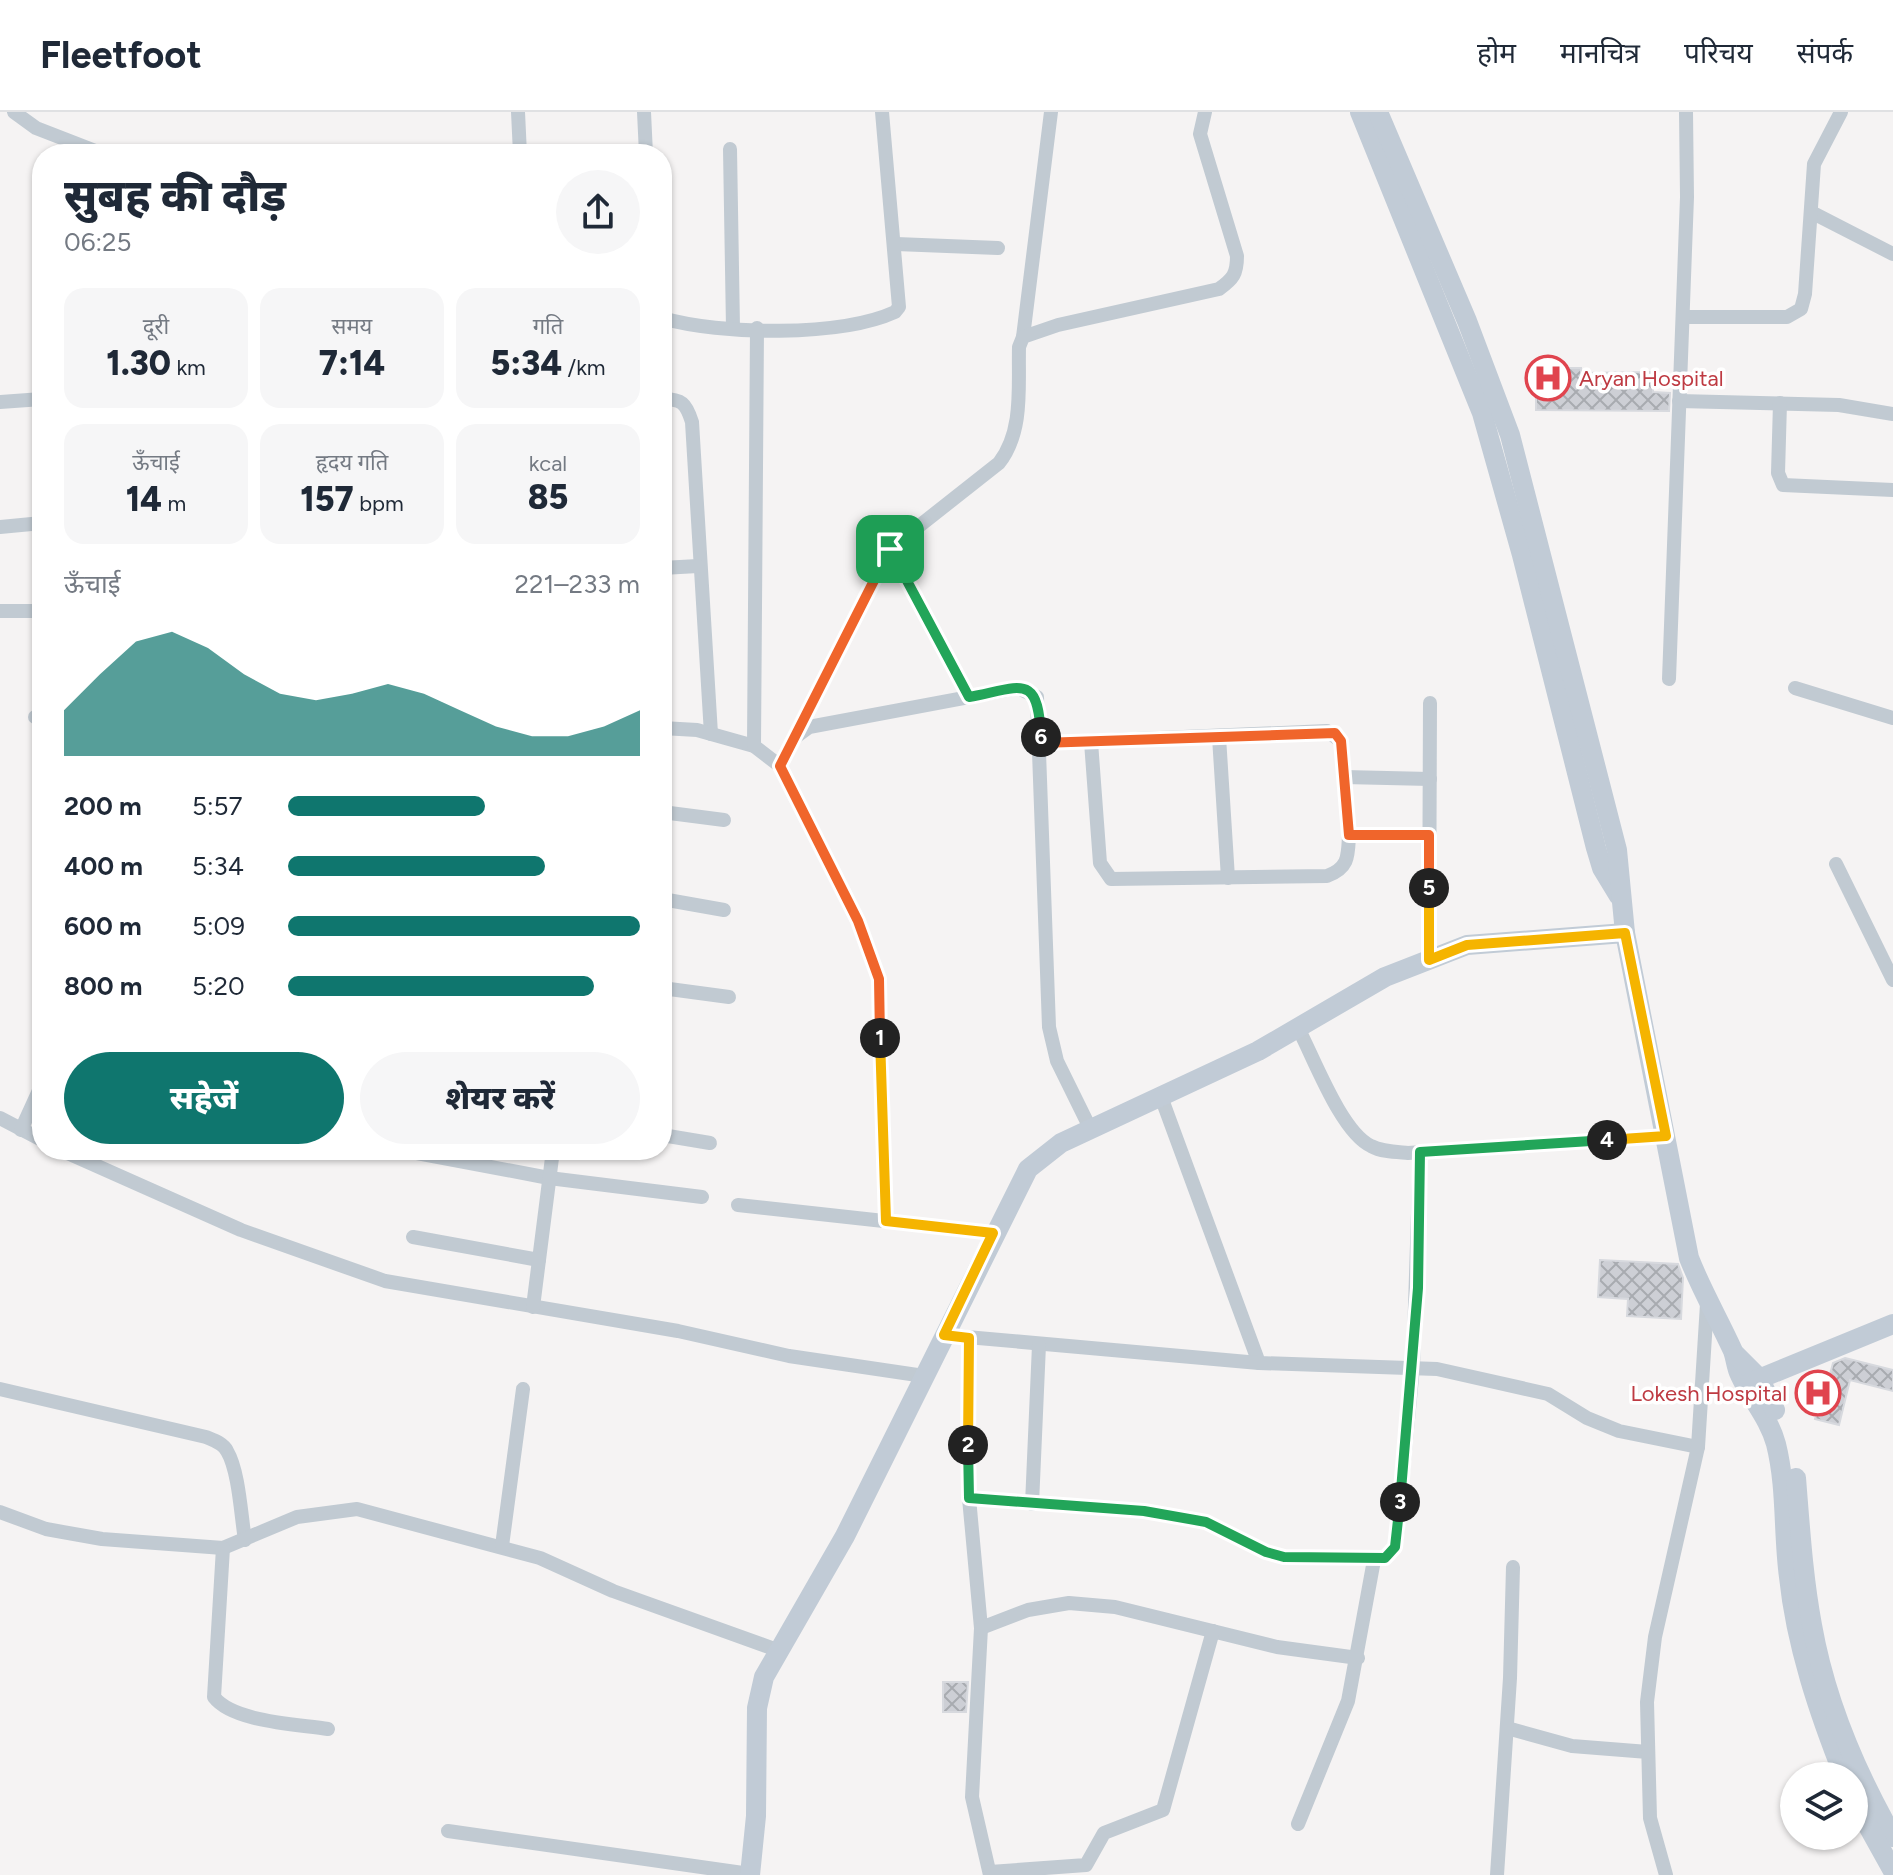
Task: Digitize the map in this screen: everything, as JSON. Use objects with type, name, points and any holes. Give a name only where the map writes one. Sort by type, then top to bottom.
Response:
[{"type":"street","points":[[14,112],[36,128],[77,144]]},
{"type":"street","points":[[518,112],[520,144]]},
{"type":"street","points":[[644,112],[646,144]]},
{"type":"street","points":[[672,321],[685,325],[733,328],[824,329],[895,312],[899,307],[896,244],[882,112]]},
{"type":"street","points":[[780,766],[890,549],[999,463],[1008,450],[1017,422],[1019,347],[1023,337],[1051,112]]},
{"type":"street","points":[[1023,337],[1058,325],[1219,289],[1232,280],[1236,273],[1237,256],[1200,134],[1205,112]]},
{"type":"street","points":[[1360,112],[1482,413],[1519,543],[1596,848],[1602,868],[1619,896]]},
{"type":"street","points":[[1378,112],[1467,321],[1510,435],[1617,850],[1619,896],[1625,933],[1689,1258],[1707,1304],[1787,1438],[1795,1476],[1812,1627],[1822,1666],[1851,1756],[1893,1837]]},
{"type":"street","points":[[1669,679],[1683,317],[1686,112]]},
{"type":"street","points":[[1683,317],[1787,317],[1796,314],[1804,303],[1814,164],[1841,112]]},
{"type":"street","points":[[730,149],[733,328]]},
{"type":"street","points":[[1811,212],[1893,254]]},
{"type":"street","points":[[896,244],[998,248]]},
{"type":"street","points":[[754,746],[757,328]]},
{"type":"street","points":[[672,399],[687,405],[692,422],[698,566],[711,734]]},
{"type":"street","points":[[0,402],[32,400]]},
{"type":"street","points":[[1679,401],[1839,405],[1893,414]]},
{"type":"street","points":[[1780,403],[1778,473],[1783,485],[1893,490]]},
{"type":"street","points":[[0,527],[32,524]]},
{"type":"street","points":[[890,549],[969,697]]},
{"type":"street","points":[[672,567],[698,566]]},
{"type":"street","points":[[0,611],[32,611]]},
{"type":"street","points":[[794,738],[809,727],[1018,688],[1032,693],[1040,704],[1049,1027],[1057,1061],[1090,1128]]},
{"type":"street","points":[[1795,688],[1893,718]]},
{"type":"street","points":[[1429,960],[1430,703]]},
{"type":"street","points":[[672,729],[711,734],[754,746],[780,766],[858,921],[879,979],[886,1221]]},
{"type":"street","points":[[1041,743],[1335,733],[1341,741],[1349,835],[1348,861],[1338,872],[1327,876],[1118,881],[1105,875],[1100,863],[1091,742]]},
{"type":"street","points":[[1219,737],[1228,878]]},
{"type":"street","points":[[1344,777],[1430,779]]},
{"type":"street","points":[[672,813],[724,820]]},
{"type":"street","points":[[1349,835],[1429,835]]},
{"type":"street","points":[[1836,864],[1893,980]]},
{"type":"street","points":[[672,901],[724,910]]},
{"type":"street","points":[[448,1831],[750,1875],[756,1816],[757,1708],[764,1677],[845,1536],[993,1233],[1028,1169],[1061,1143],[1160,1094],[1258,1051],[1385,977],[1467,945],[1625,933]]},
{"type":"street","points":[[672,989],[729,997]]},
{"type":"street","points":[[1298,1028],[1357,1137],[1386,1151],[1420,1152],[1666,1136]]},
{"type":"street","points":[[1160,1094],[1259,1363]]},
{"type":"street","points":[[21,1130],[32,1106]]},
{"type":"street","points":[[0,1118],[32,1135]]},
{"type":"street","points":[[672,1137],[710,1143]]},
{"type":"street","points":[[969,1498],[1144,1511],[1206,1522],[1274,1555],[1385,1558],[1395,1547],[1413,1367],[1420,1152]]},
{"type":"street","points":[[84,1160],[241,1230],[385,1281],[678,1331],[789,1356],[924,1376]]},
{"type":"street","points":[[454,1160],[549,1178],[702,1197]]},
{"type":"street","points":[[533,1307],[552,1160]]},
{"type":"street","points":[[738,1205],[993,1233]]},
{"type":"street","points":[[413,1237],[539,1260]]},
{"type":"street","points":[[1666,1875],[1650,1818],[1649,1670],[1698,1447],[1707,1304]]},
{"type":"street","points":[[1752,1382],[1893,1324]]},
{"type":"street","points":[[944,1335],[1259,1363],[1413,1367],[1465,1373],[1548,1394],[1610,1428],[1698,1447]]},
{"type":"street","points":[[969,1338],[969,1498],[981,1628],[972,1797],[990,1874],[1086,1865],[1104,1833],[1163,1810],[1213,1631]]},
{"type":"street","points":[[1032,1504],[1039,1345]]},
{"type":"street","points":[[1752,1382],[1776,1442],[1783,1489],[1789,1579],[1800,1637],[1818,1706],[1839,1762]]},
{"type":"street","points":[[0,1389],[206,1437],[220,1443],[227,1450],[233,1471],[245,1540]]},
{"type":"street","points":[[502,1546],[523,1389]]},
{"type":"street","points":[[0,1512],[46,1529],[102,1539],[223,1548],[297,1517],[357,1509],[502,1546],[780,1651]]},
{"type":"street","points":[[223,1548],[214,1697],[221,1706],[238,1714],[328,1729]]},
{"type":"street","points":[[1298,1824],[1348,1701],[1374,1560]]},
{"type":"street","points":[[1497,1875],[1513,1567]]},
{"type":"street","points":[[981,1628],[1038,1607],[1069,1603],[1115,1607],[1277,1647],[1358,1658]]},
{"type":"street","points":[[1507,1728],[1572,1746],[1648,1752]]},
{"type":"street","points":[[1868,1826],[1893,1871]]},
{"type":"building","points":[[1565,368],[1581,368],[1581,373],[1653,372],[1653,392],[1670,393],[1669,411],[1536,410],[1536,371],[1565,371]]},
{"type":"building","points":[[1600,1260],[1678,1264],[1683,1278],[1681,1319],[1627,1316],[1628,1299],[1598,1297]]},
{"type":"building","points":[[1845,1358],[1893,1370],[1893,1391],[1850,1380],[1839,1425],[1815,1419],[1819,1405],[1800,1400],[1807,1376],[1828,1382],[1833,1363]]},
{"type":"building","points":[[943,1682],[968,1682],[966,1712],[943,1712]]},
{"type":"place","name":"Aryan Hospital","points":[[1548,378]]},
{"type":"place","name":"Lokesh Hospital","points":[[1818,1393]]},
{"type":"route","points":[[890,549],[969,697],[1018,688],[1032,693],[1040,704],[1041,743],[1335,733],[1341,741],[1349,835],[1429,835],[1429,960],[1467,945],[1625,933],[1666,1136],[1420,1152],[1418,1288],[1413,1367],[1397,1535],[1395,1547],[1385,1558],[1284,1557],[1266,1552],[1206,1522],[1144,1511],[969,1498],[966,1404],[969,1338],[944,1335],[993,1233],[886,1221],[879,979],[858,921],[780,766],[890,549]]}]
